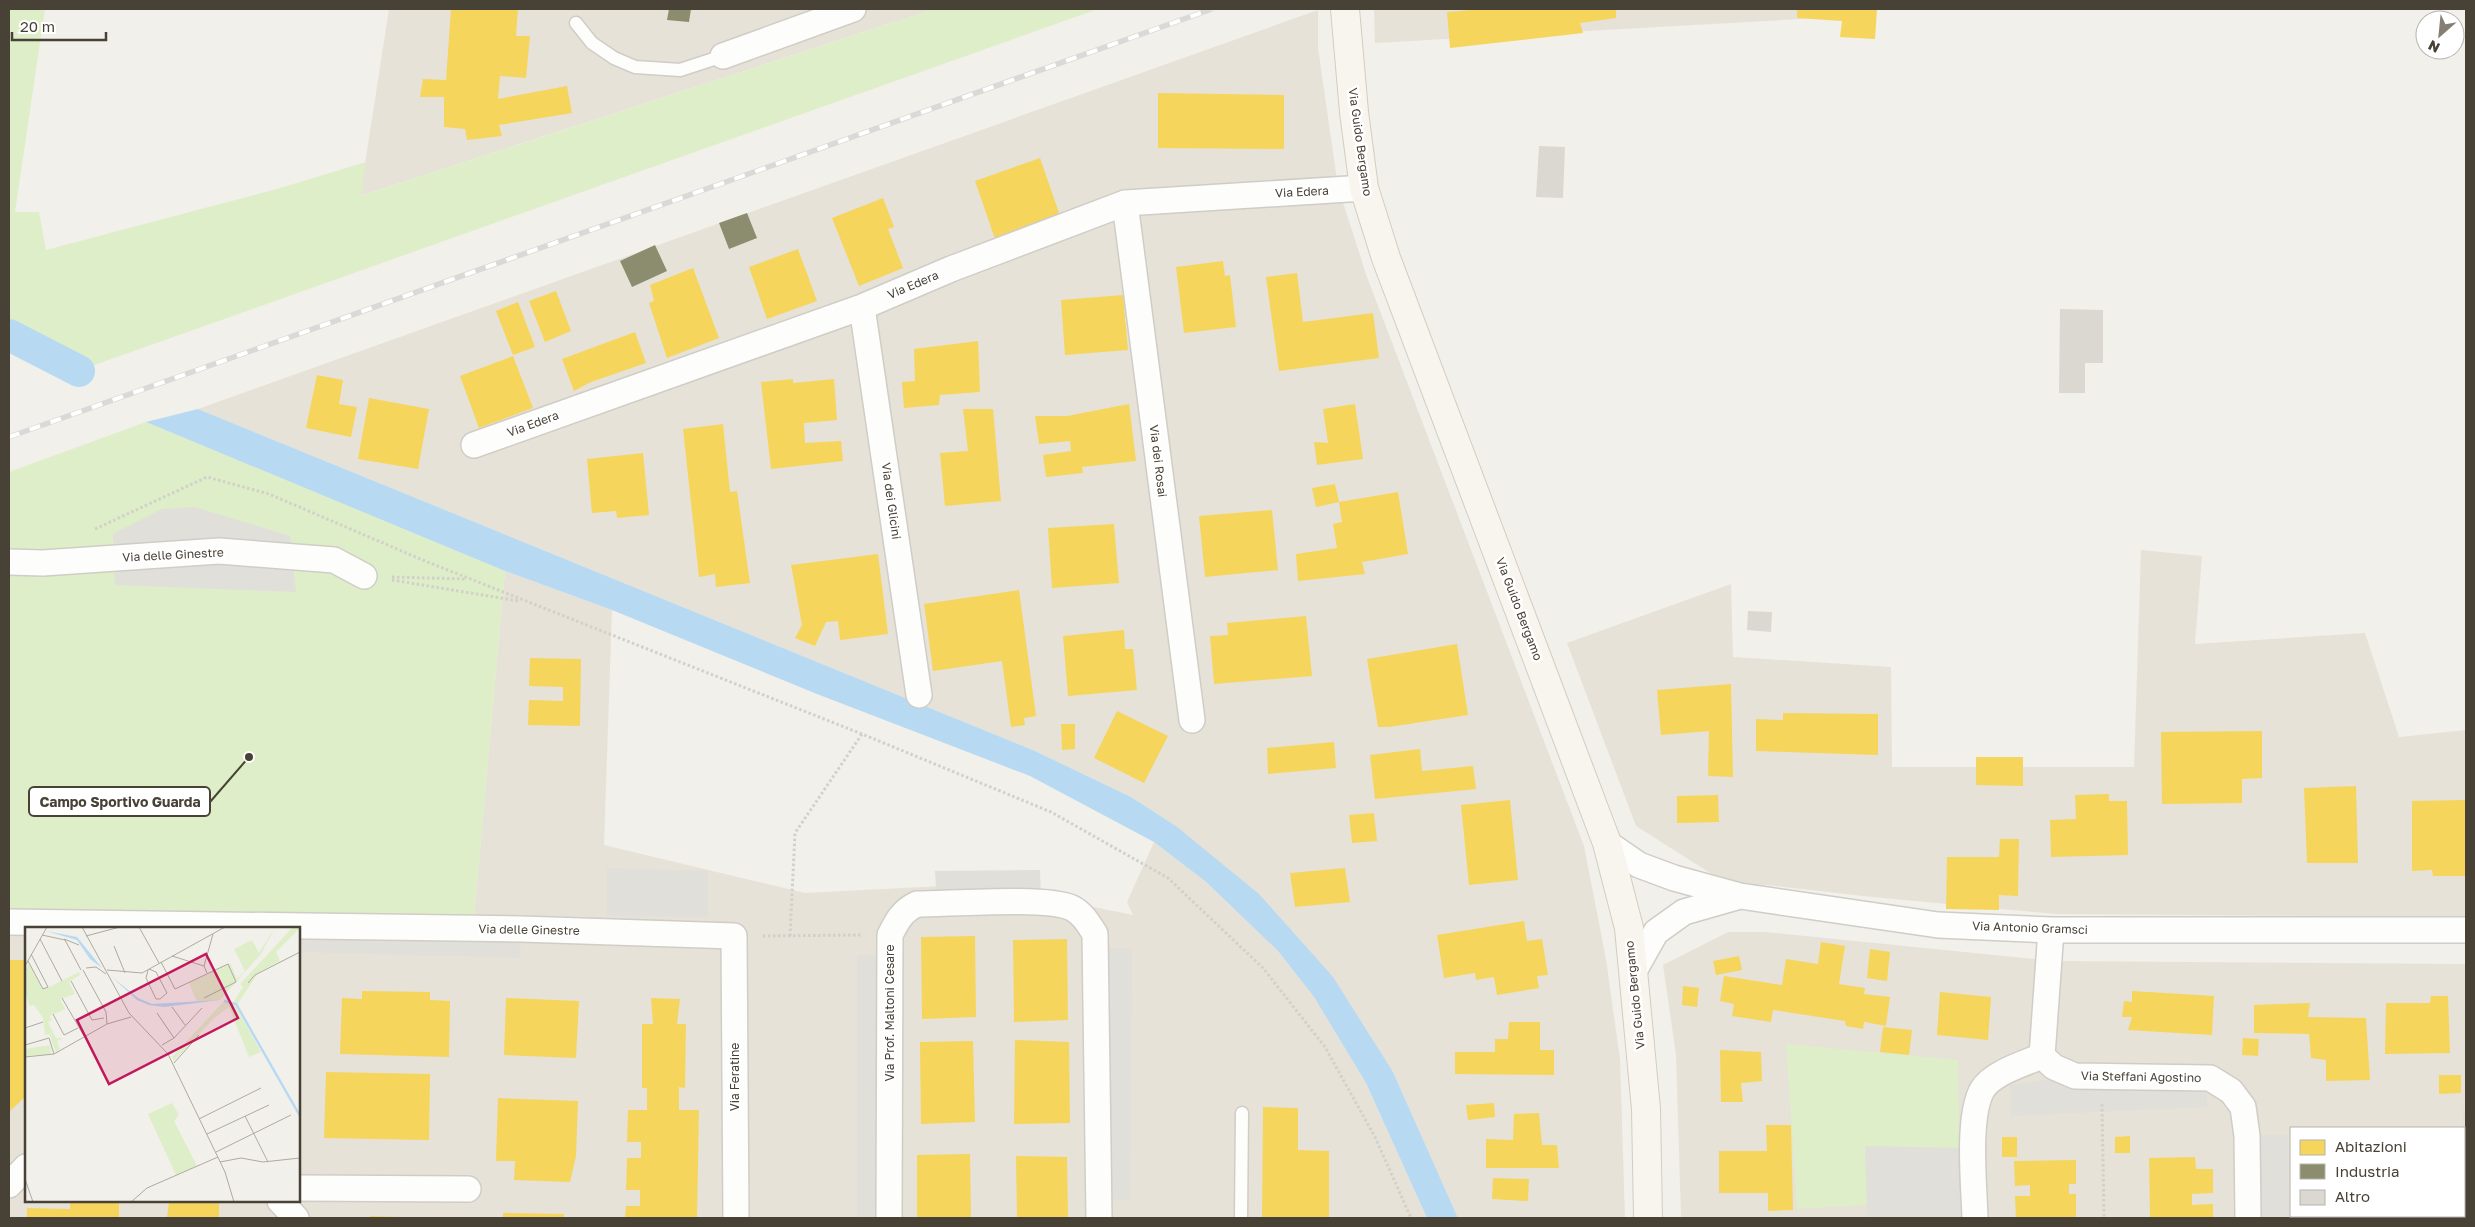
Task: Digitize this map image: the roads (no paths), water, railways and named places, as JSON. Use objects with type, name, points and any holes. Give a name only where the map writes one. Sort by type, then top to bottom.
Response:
[{"type":"main road","name":"Via Guido Bergamo","points":[[1345,9],[1352,94],[1364,188],[1386,258],[1607,843],[1629,928],[1646,1109],[1648,1218]]},
{"type":"street","points":[[723,56],[853,9]]},
{"type":"street","name":"Via Edera","points":[[474,445],[862,307],[951,269],[1125,203],[1364,188]]},
{"type":"street","name":"Via dei Rosai","points":[[1125,203],[1192,720]]},
{"type":"street","name":"Via dei Glicini","points":[[862,307],[919,694]]},
{"type":"street","name":"Via delle Ginestre","points":[[9,562],[43,563],[219,551],[334,560],[364,576]]},
{"type":"street","name":"Via Antonio Gramsci","points":[[1607,843],[1639,865],[1674,878],[1740,896],[1938,925],[2051,930],[2466,930]]},
{"type":"street","points":[[1633,973],[1656,932],[1684,912],[1740,896]]},
{"type":"street","name":"Via Prof. Maltoni Cesare","points":[[889,1218],[890,935],[905,910],[917,904],[1041,902],[1071,907],[1084,917],[1095,934],[1099,1218]]},
{"type":"street","name":"Via delle Ginestre","points":[[9,922],[168,927]]},
{"type":"street","name":"Via delle Ginestre","points":[[300,928],[521,929],[734,936]]},
{"type":"street","points":[[1975,1218],[1972,1127],[1983,1089],[2003,1072],[2042,1056],[2051,930]]},
{"type":"street","name":"Via Feratine","points":[[734,936],[736,1218]]},
{"type":"street","name":"Via Steffani Agostino","points":[[2042,1056],[2054,1067],[2075,1076],[2210,1078],[2231,1091],[2243,1107],[2247,1136],[2248,1218]]},
{"type":"street","points":[[300,1188],[468,1189]]},
{"type":"street","points":[[281,1202],[296,1218]]},
{"type":"lane","points":[[576,23],[592,43],[614,58],[635,67],[680,70],[723,56]]},
{"type":"lane","points":[[1241,1218],[1242,1113]]},
{"type":"water","points":[[198,409],[1035,751],[1131,797],[1176,826],[1259,894],[1333,977],[1393,1072],[1458,1218],[1427,1218],[1366,1083],[1314,997],[1278,951],[1205,881],[1154,842],[1030,776],[817,694],[612,610],[505,571],[146,422]]},
{"type":"waterway","points":[[9,335],[79,371]]},
{"type":"railway","points":[[9,437],[1212,9]]},
{"type":"place","name":"Campo Sportivo Guarda","points":[[249,757]]}]
